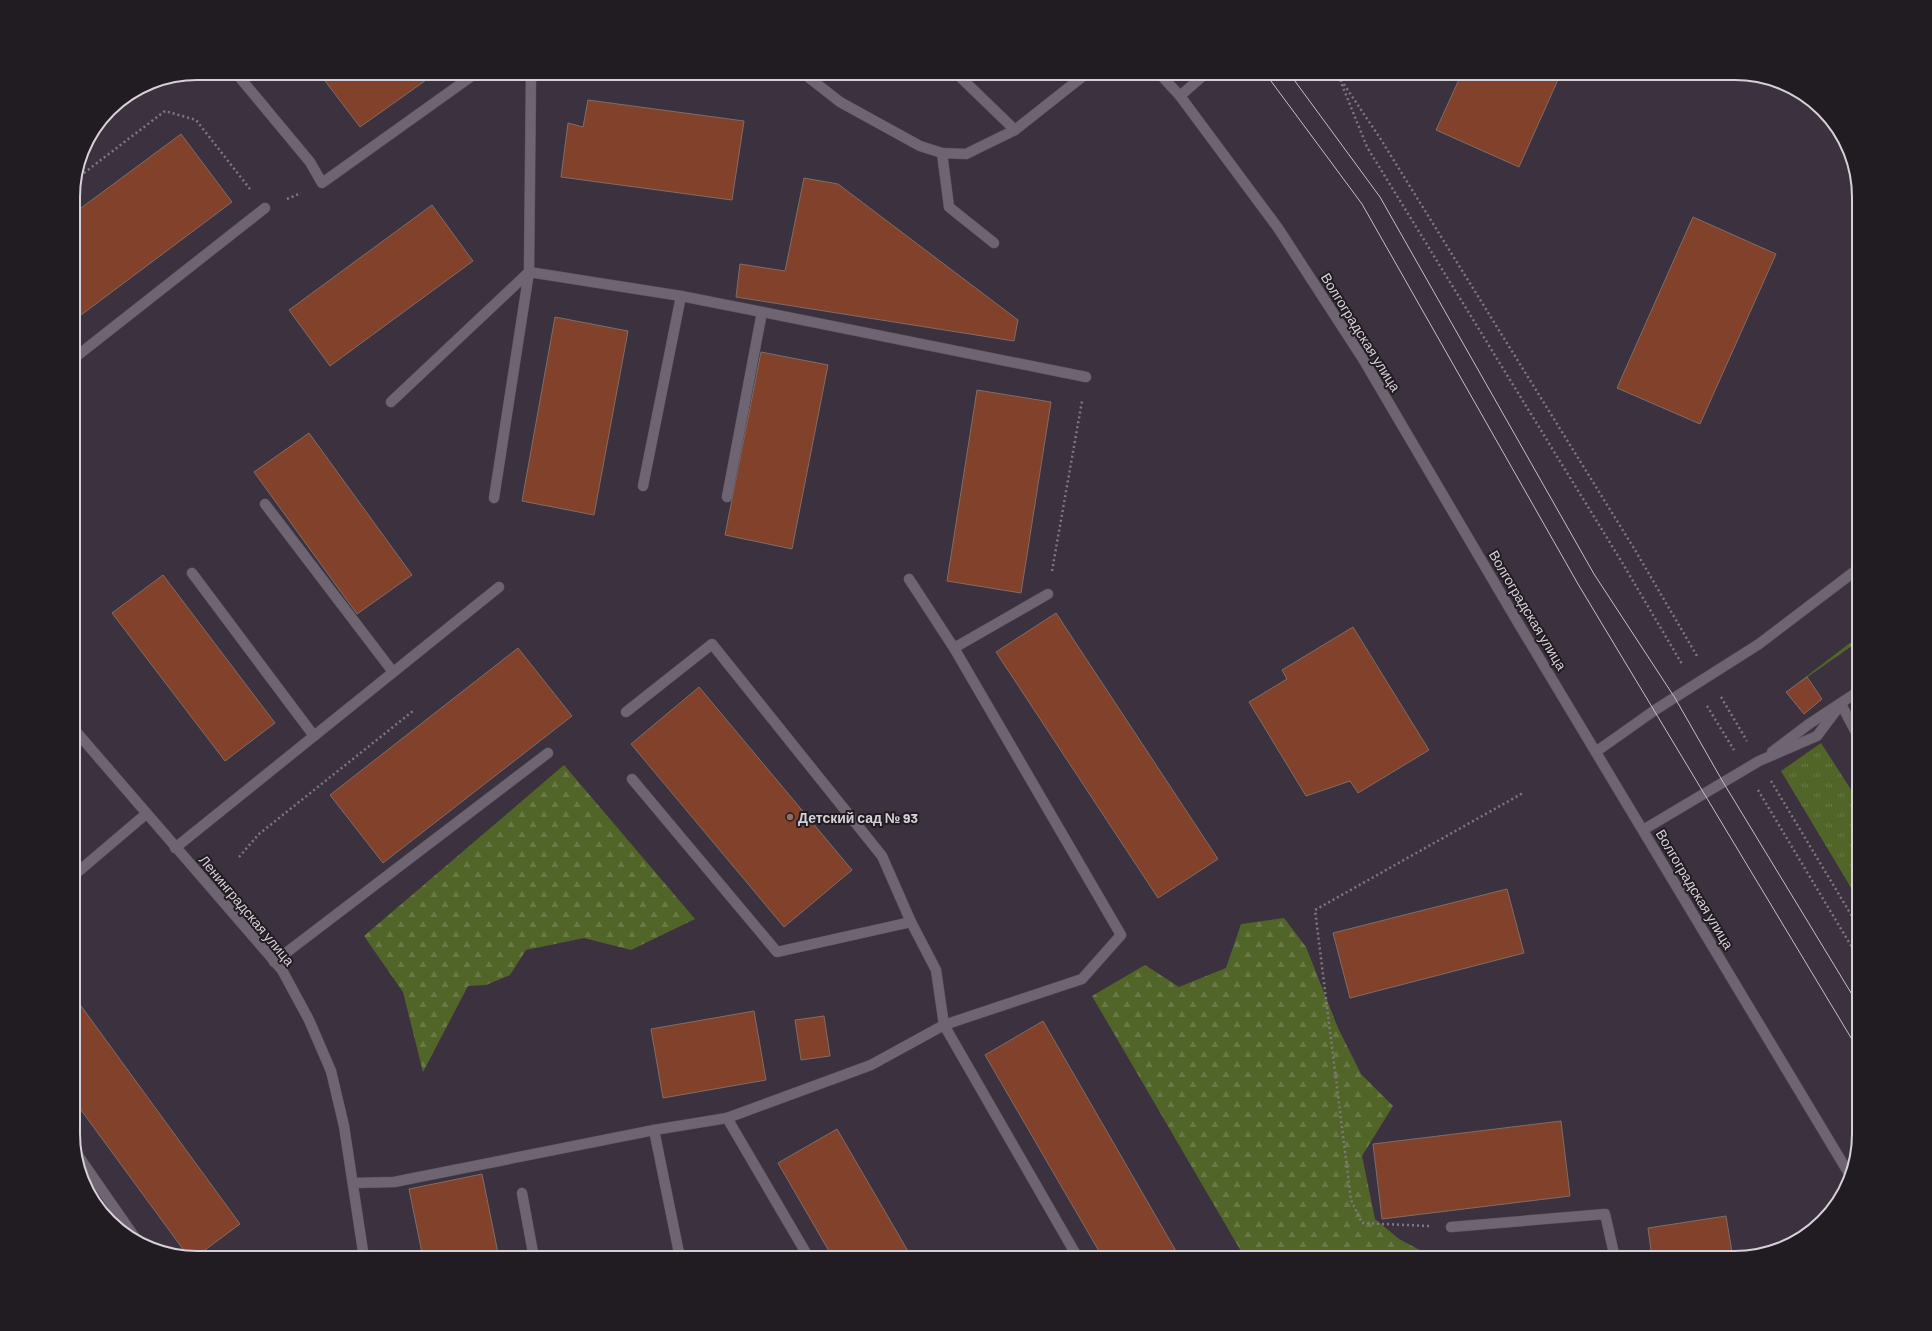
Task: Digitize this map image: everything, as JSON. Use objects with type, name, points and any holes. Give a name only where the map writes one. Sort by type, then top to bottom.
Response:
[{"type":"street","points":[[242,80],[310,162],[322,184],[466,80]]},
{"type":"street","points":[[494,498],[529,272],[531,80]]},
{"type":"street","points":[[811,80],[840,102],[920,146],[942,153],[966,154],[1015,130],[1078,80]]},
{"type":"street","points":[[963,80],[1015,130]]},
{"type":"street","name":"Волгоградская улица","points":[[1165,80],[1180,96],[1278,228],[1363,359],[1517,621],[1597,751],[1847,1170]]},
{"type":"street","points":[[1180,96],[1198,80]]},
{"type":"street","points":[[942,153],[949,207],[994,243]]},
{"type":"street","points":[[80,353],[265,208]]},
{"type":"street","points":[[529,272],[681,296],[1086,377]]},
{"type":"street","points":[[391,402],[529,272]]},
{"type":"street","points":[[643,486],[681,296]]},
{"type":"street","points":[[728,497],[762,312]]},
{"type":"street","points":[[265,504],[393,672]]},
{"type":"street","points":[[192,573],[314,736]]},
{"type":"street","points":[[1597,751],[1694,685],[1759,644],[1852,573]]},
{"type":"street","points":[[353,1182],[394,1182],[654,1130],[727,1118],[871,1065],[944,1025],[1082,979],[1121,935],[954,648],[909,579]]},
{"type":"street","points":[[175,848],[499,587]]},
{"type":"street","points":[[954,648],[1048,594]]},
{"type":"street","points":[[626,712],[712,644],[882,856],[910,922],[936,970],[944,1025],[1074,1251]]},
{"type":"street","points":[[1759,762],[1809,724],[1852,696]]},
{"type":"street","points":[[1643,830],[1746,769],[1817,736],[1840,704]]},
{"type":"street","points":[[1840,704],[1852,725]]},
{"type":"street","name":"Ленинградская улица","points":[[80,736],[282,970],[309,1020],[332,1071],[344,1126],[363,1251]]},
{"type":"street","points":[[274,962],[548,753]]},
{"type":"street","points":[[632,779],[777,952],[910,922]]},
{"type":"street","points":[[80,870],[146,814]]},
{"type":"street","points":[[727,1118],[806,1251]]},
{"type":"street","points":[[654,1130],[679,1251]]},
{"type":"street","points":[[84,1164],[129,1228]]},
{"type":"street","points":[[522,1193],[533,1251]]},
{"type":"street","points":[[1451,1227],[1605,1214],[1613,1251]]},
{"type":"path","points":[[1339,80],[1367,147],[1616,552],[1694,685],[1852,947]]},
{"type":"path","points":[[1341,80],[1380,138],[1635,550]]},
{"type":"path","points":[[82,174],[165,111],[196,120],[265,208],[322,184]]},
{"type":"path","points":[[1048,594],[1086,377]]},
{"type":"path","points":[[239,857],[259,834],[413,711]]},
{"type":"path","points":[[1451,1227],[1362,1223],[1351,1200],[1315,910],[1523,793]]},
{"type":"green space","points":[[1852,641],[1852,646],[1786,692]]},
{"type":"green space","points":[[1821,743],[1852,791],[1852,889],[1781,771]]},
{"type":"green space","points":[[564,765],[695,919],[631,950],[584,938],[526,950],[510,975],[486,985],[468,986],[423,1072],[403,992],[364,936]]},
{"type":"green space","points":[[1284,918],[1306,947],[1338,1028],[1361,1074],[1393,1106],[1362,1156],[1375,1219],[1399,1239],[1422,1251],[1241,1251],[1092,996],[1145,965],[1179,987],[1226,968],[1241,924]]},
{"type":"building","points":[[324,80],[426,80],[360,127]]},
{"type":"building","points":[[1459,80],[1558,80],[1519,167],[1436,130]]},
{"type":"building","points":[[588,100],[744,121],[732,200],[561,177],[568,123],[583,127]]},
{"type":"building","points":[[181,134],[232,202],[80,316],[80,209]]},
{"type":"building","points":[[804,178],[838,184],[1018,320],[1014,341],[736,297],[740,264],[785,271]]},
{"type":"building","points":[[432,205],[473,261],[330,366],[289,310]]},
{"type":"building","points":[[1693,217],[1776,254],[1700,424],[1617,388]]},
{"type":"building","points":[[555,317],[628,331],[594,515],[522,501]]},
{"type":"building","points":[[761,352],[828,365],[792,549],[725,535]]},
{"type":"building","points":[[977,390],[1051,402],[1021,593],[947,581]]},
{"type":"building","points":[[309,433],[412,575],[357,614],[254,472]]},
{"type":"building","points":[[163,575],[275,723],[225,761],[112,613]]},
{"type":"building","points":[[1056,613],[1218,859],[1158,898],[996,652]]},
{"type":"building","points":[[1353,627],[1429,750],[1358,793],[1350,781],[1306,796],[1249,702],[1287,679],[1282,670]]},
{"type":"building","points":[[518,648],[572,716],[383,863],[330,795]]},
{"type":"building","points":[[1807,677],[1822,699],[1804,714],[1786,692]]},
{"type":"building","points":[[699,687],[852,870],[784,927],[631,744]]},
{"type":"building","points":[[1507,889],[1524,953],[1350,998],[1333,933]]},
{"type":"building","points":[[80,1005],[240,1224],[203,1251],[184,1250],[80,1109]]},
{"type":"building","points":[[754,1011],[766,1080],[663,1098],[651,1029]]},
{"type":"building","points":[[824,1016],[830,1056],[801,1060],[795,1020]]},
{"type":"building","points":[[1043,1021],[1176,1251],[1099,1251],[985,1055]]},
{"type":"building","points":[[1561,1121],[1570,1196],[1382,1219],[1373,1144]]},
{"type":"building","points":[[837,1129],[908,1251],[829,1251],[778,1163]]},
{"type":"building","points":[[482,1174],[498,1251],[422,1251],[409,1189]]},
{"type":"building","points":[[1726,1216],[1732,1251],[1651,1251],[1648,1228]]},
{"type":"tram line","points":[[1270,80],[1362,204],[1578,584],[1852,1039]]},
{"type":"tram line","points":[[1294,80],[1380,197],[1594,574],[1675,698],[1723,782],[1852,994]]},
{"type":"place","name":"Детский сад № 93","points":[[790,817]]}]
